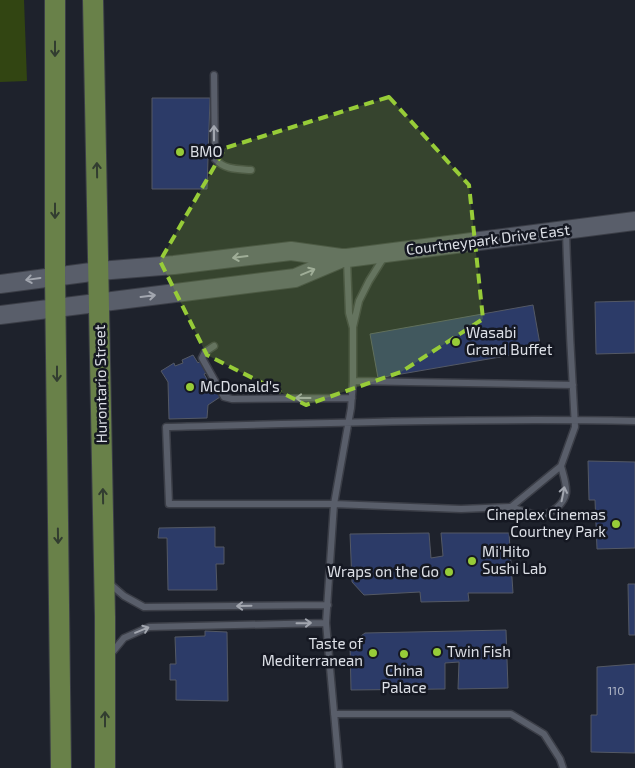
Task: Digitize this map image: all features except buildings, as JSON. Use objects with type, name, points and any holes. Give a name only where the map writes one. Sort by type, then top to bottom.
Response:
[{"type":"main road","points":[[55,0],[55,276],[61,768]]},
{"type":"main road","name":"Hurontario Street","points":[[93,0],[105,580],[106,768]]},
{"type":"main road","name":"Courtneypark Drive East","points":[[0,284],[99,271],[174,265],[291,251],[344,258],[635,221]]},
{"type":"main road","name":"Courtneypark Drive East","points":[[0,315],[295,278],[344,258]]},
{"type":"lane","points":[[214,75],[214,159],[220,165],[229,168],[251,170]]},
{"type":"lane","points":[[566,230],[575,420],[575,427],[561,466],[566,492],[562,503],[553,511],[542,515],[511,507],[169,504],[166,427],[349,422],[575,420],[635,421]]},
{"type":"lane","points":[[339,768],[326,623],[334,504],[352,398],[353,328],[359,301],[387,253]]},
{"type":"lane","points":[[344,258],[349,313],[353,328]]},
{"type":"lane","points":[[214,346],[205,352],[202,358],[224,397],[232,399],[352,398]]},
{"type":"lane","points":[[353,381],[573,384]]},
{"type":"lane","points":[[511,507],[561,466]]},
{"type":"lane","points":[[105,580],[124,596],[144,607],[328,605]]},
{"type":"lane","points":[[106,660],[124,638],[149,627],[326,623]]},
{"type":"lane","points":[[334,714],[511,714],[544,734],[560,760],[562,768]]},
{"type":"highlighted area","points":[[389,97],[469,185],[483,319],[401,372],[306,405],[207,355],[160,261],[225,148]]},
{"type":"green space","points":[[0,0],[24,0],[27,81],[0,82]]},
{"type":"place","name":"BMO","points":[[180,152]]},
{"type":"place","name":"Wasabi Grand Buffet","points":[[456,342]]},
{"type":"place","name":"McDonald's","points":[[190,387]]},
{"type":"place","name":"Cineplex Cinemas Courtney Park","points":[[616,524]]},
{"type":"place","name":"Mi'Hito Sushi Lab","points":[[472,561]]},
{"type":"place","name":"Wraps on the Go","points":[[449,572]]},
{"type":"place","name":"Twin Fish","points":[[437,652]]},
{"type":"place","name":"Taste of Mediterranean","points":[[373,653]]},
{"type":"place","name":"China Palace","points":[[404,654]]}]
